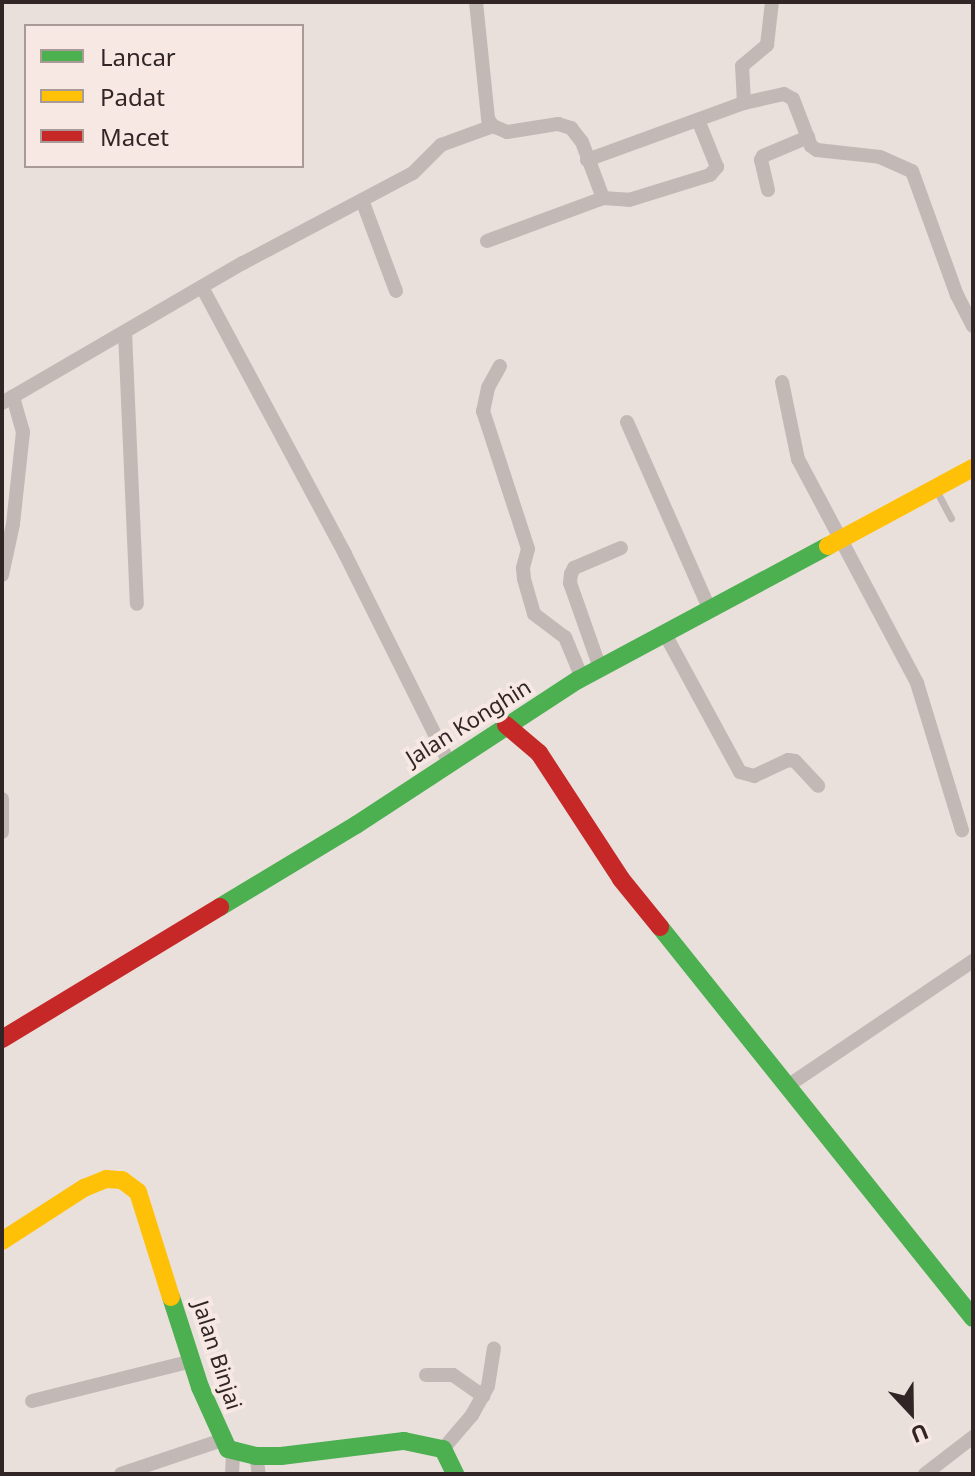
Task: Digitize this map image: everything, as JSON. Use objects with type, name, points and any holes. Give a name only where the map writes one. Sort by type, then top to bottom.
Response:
[{"type":"street","points":[[476,2],[488,119],[493,126],[512,132],[565,125],[579,136],[603,198]]},
{"type":"street","points":[[744,103],[742,66],[749,58],[761,54],[767,45],[772,2]]},
{"type":"street","points":[[587,160],[744,103],[784,94],[793,99],[808,137],[817,150],[880,157],[912,171],[957,295],[973,326]]},
{"type":"street","points":[[487,241],[603,198],[629,200],[715,171],[717,167],[698,120]]},
{"type":"street","points":[[2,575],[13,524],[23,432],[8,399],[203,289],[243,263],[413,173],[441,145],[493,126]]},
{"type":"street","points":[[768,190],[763,156],[808,137]]},
{"type":"street","points":[[362,200],[396,291]]},
{"type":"street","points":[[203,289],[345,554],[449,763]]},
{"type":"street","points":[[125,332],[137,604]]},
{"type":"street","points":[[500,366],[488,388],[483,411],[528,549],[523,568],[524,579],[534,614],[565,637],[582,678]]},
{"type":"street","points":[[782,382],[798,459],[838,540],[881,612],[917,683],[962,830]]},
{"type":"street","points":[[627,422],[709,608]]},
{"type":"street","name":"Jalan Konghin","points":[[2,1039],[356,825],[582,678],[973,468]]},
{"type":"street","points":[[600,668],[570,583],[571,574],[574,568],[621,548]]},
{"type":"street","points":[[665,634],[740,772],[754,776],[788,760],[795,761],[818,786]]},
{"type":"street","points":[[506,725],[539,753],[621,879],[973,1318]]},
{"type":"street","points":[[2,799],[2,832]]},
{"type":"street","points":[[789,1085],[973,961]]},
{"type":"street","name":"Jalan Binjai","points":[[2,1241],[84,1188],[106,1179],[122,1180],[138,1192],[192,1361],[227,1446]]},
{"type":"street","points":[[443,1449],[472,1415],[483,1396],[494,1348]]},
{"type":"street","points":[[32,1401],[192,1361]]},
{"type":"street","points":[[426,1375],[453,1375],[483,1396]]},
{"type":"street","points":[[925,1474],[973,1437]]},
{"type":"street","points":[[121,1474],[227,1446],[257,1465],[404,1441],[443,1449]]},
{"type":"street","points":[[227,1446],[232,1474]]},
{"type":"street","points":[[443,1449],[455,1474]]},
{"type":"lane","points":[[935,488],[951,518]]},
{"type":"traffic: fast","points":[[220,907],[356,825],[578,680],[828,546]]},
{"type":"traffic: fast","points":[[660,927],[973,1318]]},
{"type":"traffic: fast","points":[[171,1297],[200,1387],[228,1449],[256,1456],[281,1456],[404,1441],[443,1449],[455,1474]]},
{"type":"traffic: slow","points":[[828,546],[973,468]]},
{"type":"traffic: slow","points":[[2,1241],[84,1188],[106,1179],[122,1180],[138,1192],[171,1297]]},
{"type":"traffic: jam","points":[[506,725],[539,753],[621,879],[660,927]]},
{"type":"traffic: jam","points":[[2,1039],[220,907]]}]
